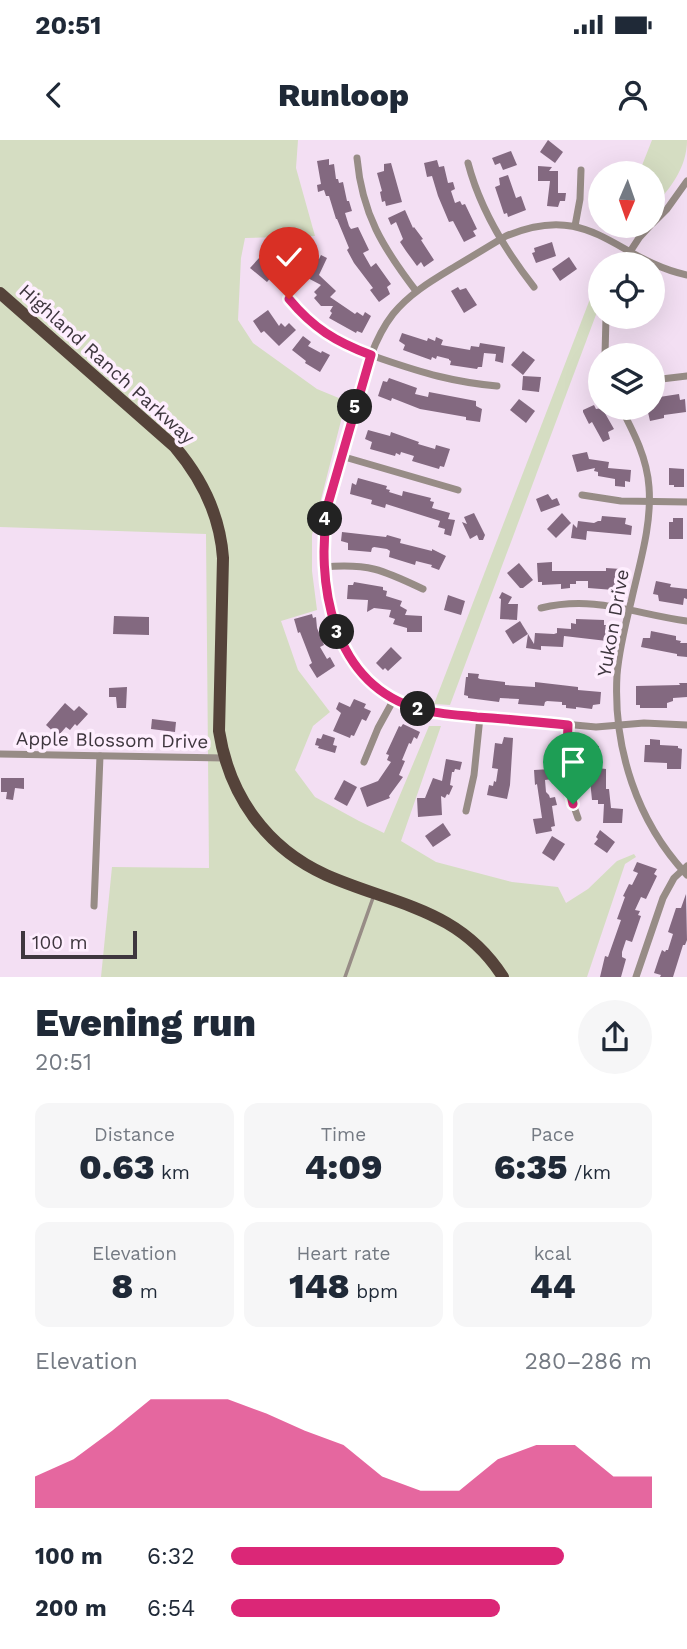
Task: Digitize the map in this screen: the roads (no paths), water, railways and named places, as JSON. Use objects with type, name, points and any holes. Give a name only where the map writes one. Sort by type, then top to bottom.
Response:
[{"type":"main road","name":"Highland Ranch Parkway","points":[[0,293],[175,447],[208,496],[220,532],[223,558],[218,719],[224,758],[245,807],[264,831],[299,861],[341,881],[422,910],[454,927],[481,949],[503,977]]},
{"type":"street","points":[[357,158],[361,189],[374,227],[416,291]]},
{"type":"street","points":[[468,163],[478,196],[501,239],[534,287]]},
{"type":"street","points":[[575,226],[581,170]]},
{"type":"street","points":[[665,211],[687,181]]},
{"type":"street","points":[[687,275],[660,267],[592,231],[575,226],[548,224],[520,230],[501,239],[416,291],[383,329],[371,355],[328,504],[323,545],[323,567],[330,606],[343,646],[364,676],[394,699],[434,712],[568,725],[687,725]]},
{"type":"street","points":[[629,251],[640,238]]},
{"type":"street","points":[[289,299],[309,321],[335,340],[425,374],[497,386]]},
{"type":"street","points":[[665,379],[687,376]]},
{"type":"street","name":"Yukon Drive","points":[[627,420],[642,451],[648,475],[650,502],[648,528],[620,650],[617,673],[618,725],[626,767],[643,811],[665,848],[685,870]]},
{"type":"street","points":[[341,456],[458,490]]},
{"type":"street","points":[[582,495],[621,501],[687,502]]},
{"type":"street","points":[[323,567],[344,565],[374,568],[423,589]]},
{"type":"street","points":[[541,608],[569,603],[603,604],[687,621]]},
{"type":"street","points":[[365,762],[394,699]]},
{"type":"street","points":[[466,811],[474,775],[481,717]]},
{"type":"street","points":[[568,725],[566,772],[568,788],[578,818]]},
{"type":"street","name":"Apple Blossom Drive","points":[[0,754],[224,758]]},
{"type":"street","points":[[94,906],[100,756]]},
{"type":"street","points":[[636,977],[668,887],[685,870]]},
{"type":"lane","points":[[345,977],[375,893]]}]
